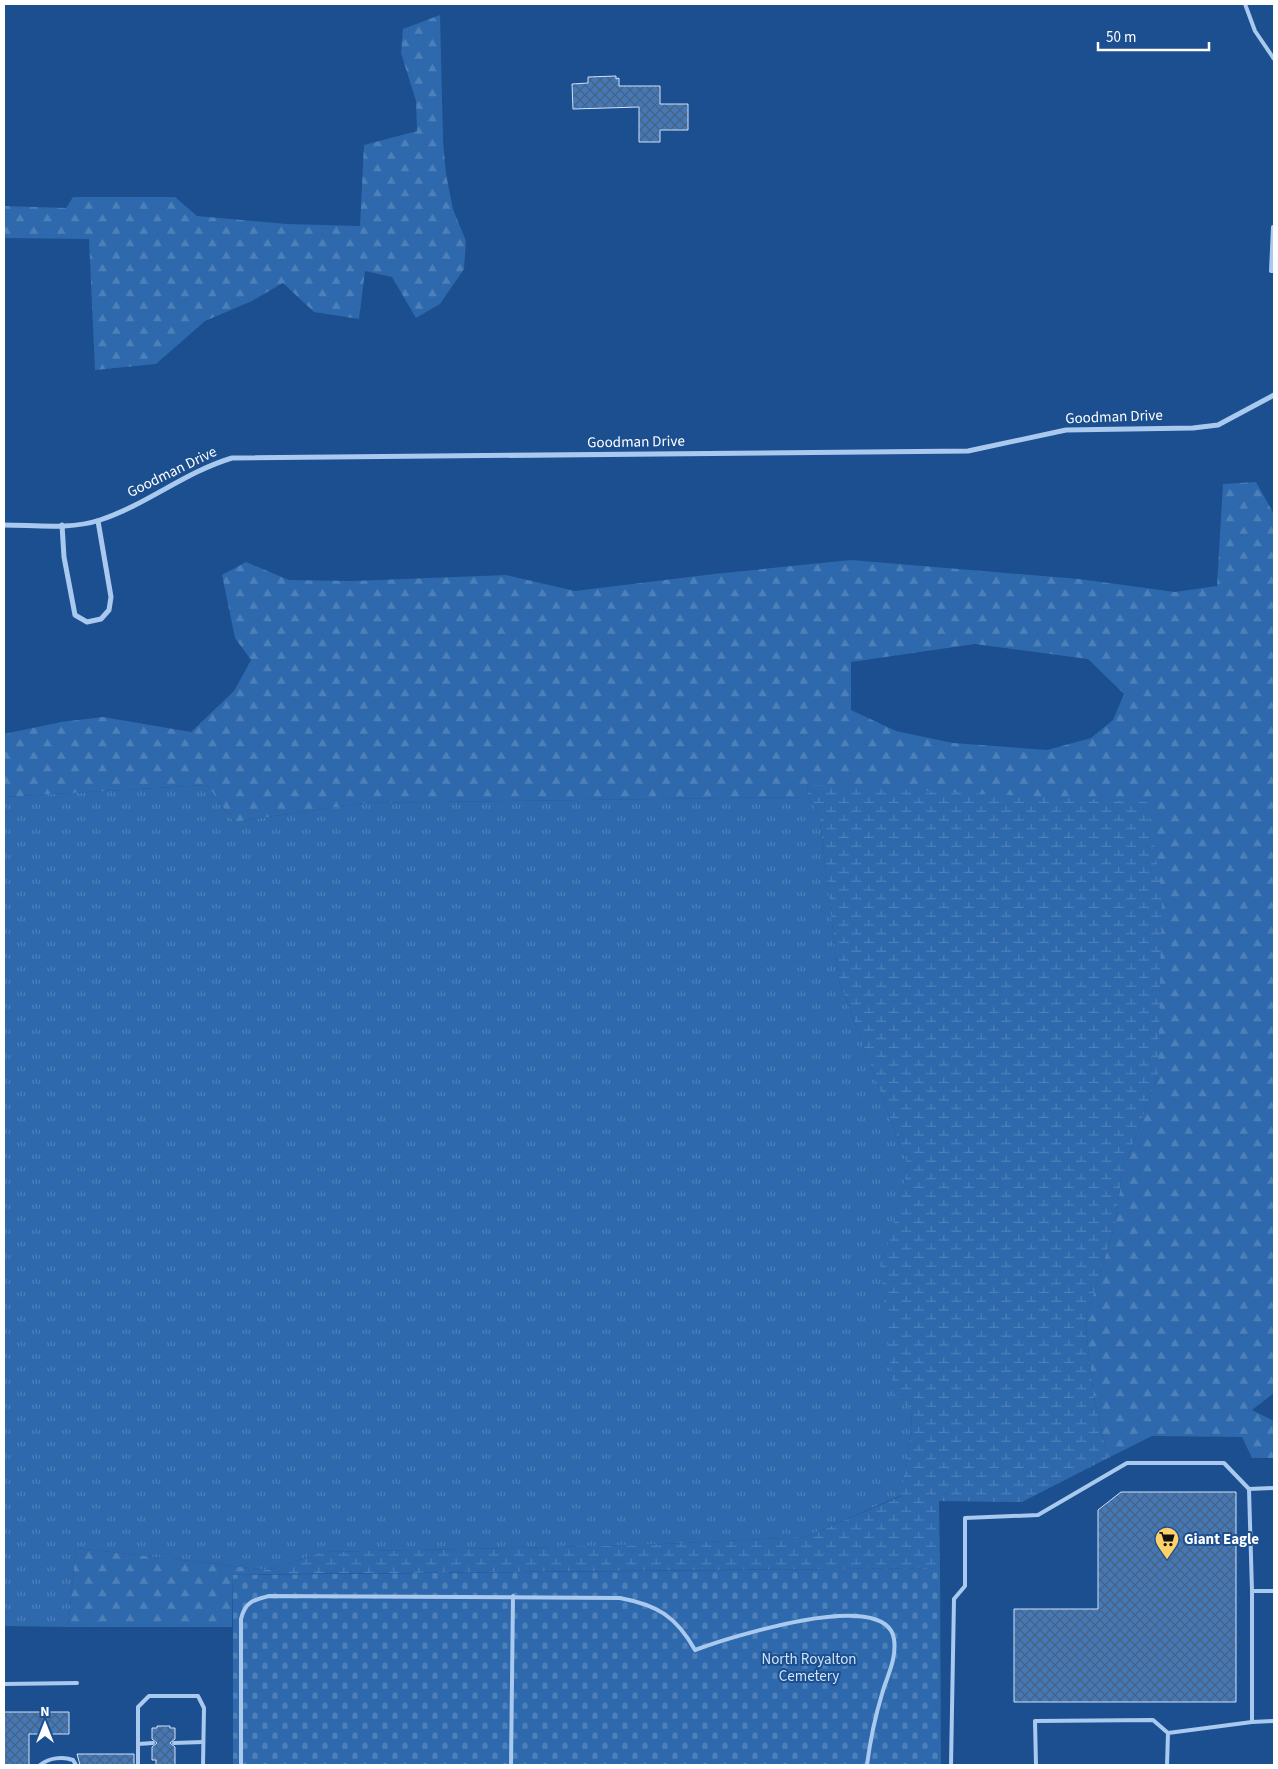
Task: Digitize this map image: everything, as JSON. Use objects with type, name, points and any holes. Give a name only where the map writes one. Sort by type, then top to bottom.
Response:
[{"type":"street","name":"Goodman Drive","points":[[4,525],[62,525],[98,521],[118,513],[213,463],[232,458],[968,451],[1066,430],[1193,428],[1218,425],[1274,395]]},
{"type":"street","points":[[62,525],[64,557],[75,615],[87,622],[102,619],[109,610],[111,598],[98,521]]},
{"type":"lane","points":[[1245,4],[1255,31],[1274,59]]},
{"type":"lane","points":[[1273,227],[1271,271],[1274,271]]},
{"type":"lane","points":[[951,1765],[954,1599],[965,1586],[966,1518],[1038,1515],[1127,1463],[1224,1463],[1248,1489],[1252,1592],[1252,1722]]},
{"type":"lane","points":[[1248,1489],[1274,1488]]},
{"type":"lane","points":[[1252,1592],[1274,1591]]},
{"type":"lane","points":[[241,1765],[240,1631],[244,1610],[251,1600],[268,1596],[620,1598],[643,1602],[662,1611],[679,1626],[695,1650],[727,1638],[780,1623],[827,1617],[862,1616],[876,1620],[888,1627],[894,1637],[895,1652],[874,1726],[867,1765]]},
{"type":"lane","points":[[511,1765],[513,1596]]},
{"type":"lane","points":[[4,1684],[77,1684]]},
{"type":"lane","points":[[138,1765],[138,1707],[149,1696],[198,1696],[204,1708],[203,1765]]},
{"type":"lane","points":[[1036,1765],[1035,1721],[1153,1720],[1168,1733],[1274,1721]]},
{"type":"lane","points":[[1167,1765],[1168,1733]]},
{"type":"lane","points":[[174,1743],[203,1742]]},
{"type":"lane","points":[[138,1744],[153,1743]]},
{"type":"lane","points":[[40,1765],[50,1759],[74,1760],[76,1765]]},
{"type":"green space","points":[[440,15],[443,140],[446,174],[453,209],[466,241],[464,269],[440,304],[416,318],[392,277],[365,271],[359,319],[314,312],[283,283],[252,301],[205,321],[156,364],[95,370],[89,239],[4,238],[4,206],[66,208],[73,197],[175,197],[197,216],[287,224],[360,226],[364,145],[417,131],[416,101],[401,53],[403,29]]},
{"type":"green space","points":[[1256,482],[1274,514],[1274,1393],[1252,1410],[1274,1421],[1274,1458],[1252,1458],[1242,1437],[1152,1436],[1108,1458],[1094,1398],[1085,1321],[1115,1225],[1122,1174],[1158,1075],[808,785],[807,797],[365,803],[234,822],[207,785],[4,797],[4,734],[61,722],[103,717],[191,732],[234,691],[251,660],[235,638],[222,575],[246,562],[289,580],[352,581],[506,575],[575,591],[851,560],[1079,579],[1175,592],[1217,586],[1223,484]],"holes":[[[975,644],[1088,659],[1124,694],[1113,720],[1091,738],[1047,750],[953,743],[896,731],[851,710],[851,662]]]},
{"type":"green space","points":[[207,785],[234,822],[365,803],[807,797],[819,813],[839,980],[908,1166],[890,1240],[880,1264],[912,1409],[911,1431],[902,1495],[805,1537],[643,1545],[321,1552],[270,1570],[76,1548],[68,1627],[4,1626],[4,797]]},
{"type":"green space","points":[[808,785],[1147,802],[1162,896],[1158,1075],[1122,1174],[1115,1225],[1085,1321],[1094,1398],[1108,1458],[1022,1502],[939,1501],[940,1568],[283,1574],[270,1570],[321,1552],[643,1545],[805,1537],[901,1496],[911,1432],[912,1410],[894,1394],[880,1264],[890,1239],[908,1166],[839,980],[819,813],[807,797]]},
{"type":"green space","points":[[76,1548],[270,1570],[283,1574],[233,1575],[232,1627],[68,1627]]},
{"type":"green space","name":"North Royalton Cemetery","points":[[940,1568],[941,1765],[233,1765],[233,1575]]},
{"type":"building","points":[[616,76],[616,79],[619,78],[619,86],[660,86],[660,104],[688,104],[688,130],[660,130],[660,142],[639,142],[639,107],[573,109],[572,84],[588,83],[588,77]]},
{"type":"building","name":"Giant Eagle","points":[[1121,1492],[1236,1492],[1236,1702],[1014,1702],[1014,1609],[1098,1609],[1098,1510]]},
{"type":"building","points":[[4,1712],[69,1712],[69,1734],[29,1734],[29,1765],[4,1765]]},
{"type":"building","points":[[157,1726],[175,1728],[175,1739],[170,1743],[175,1747],[175,1765],[156,1765],[156,1760],[152,1760],[152,1747],[157,1743],[152,1739],[152,1728],[157,1728]]},
{"type":"building","points":[[77,1754],[134,1754],[134,1765],[80,1765]]},
{"type":"place","name":"Giant Eagle","points":[[1167,1560]]}]
